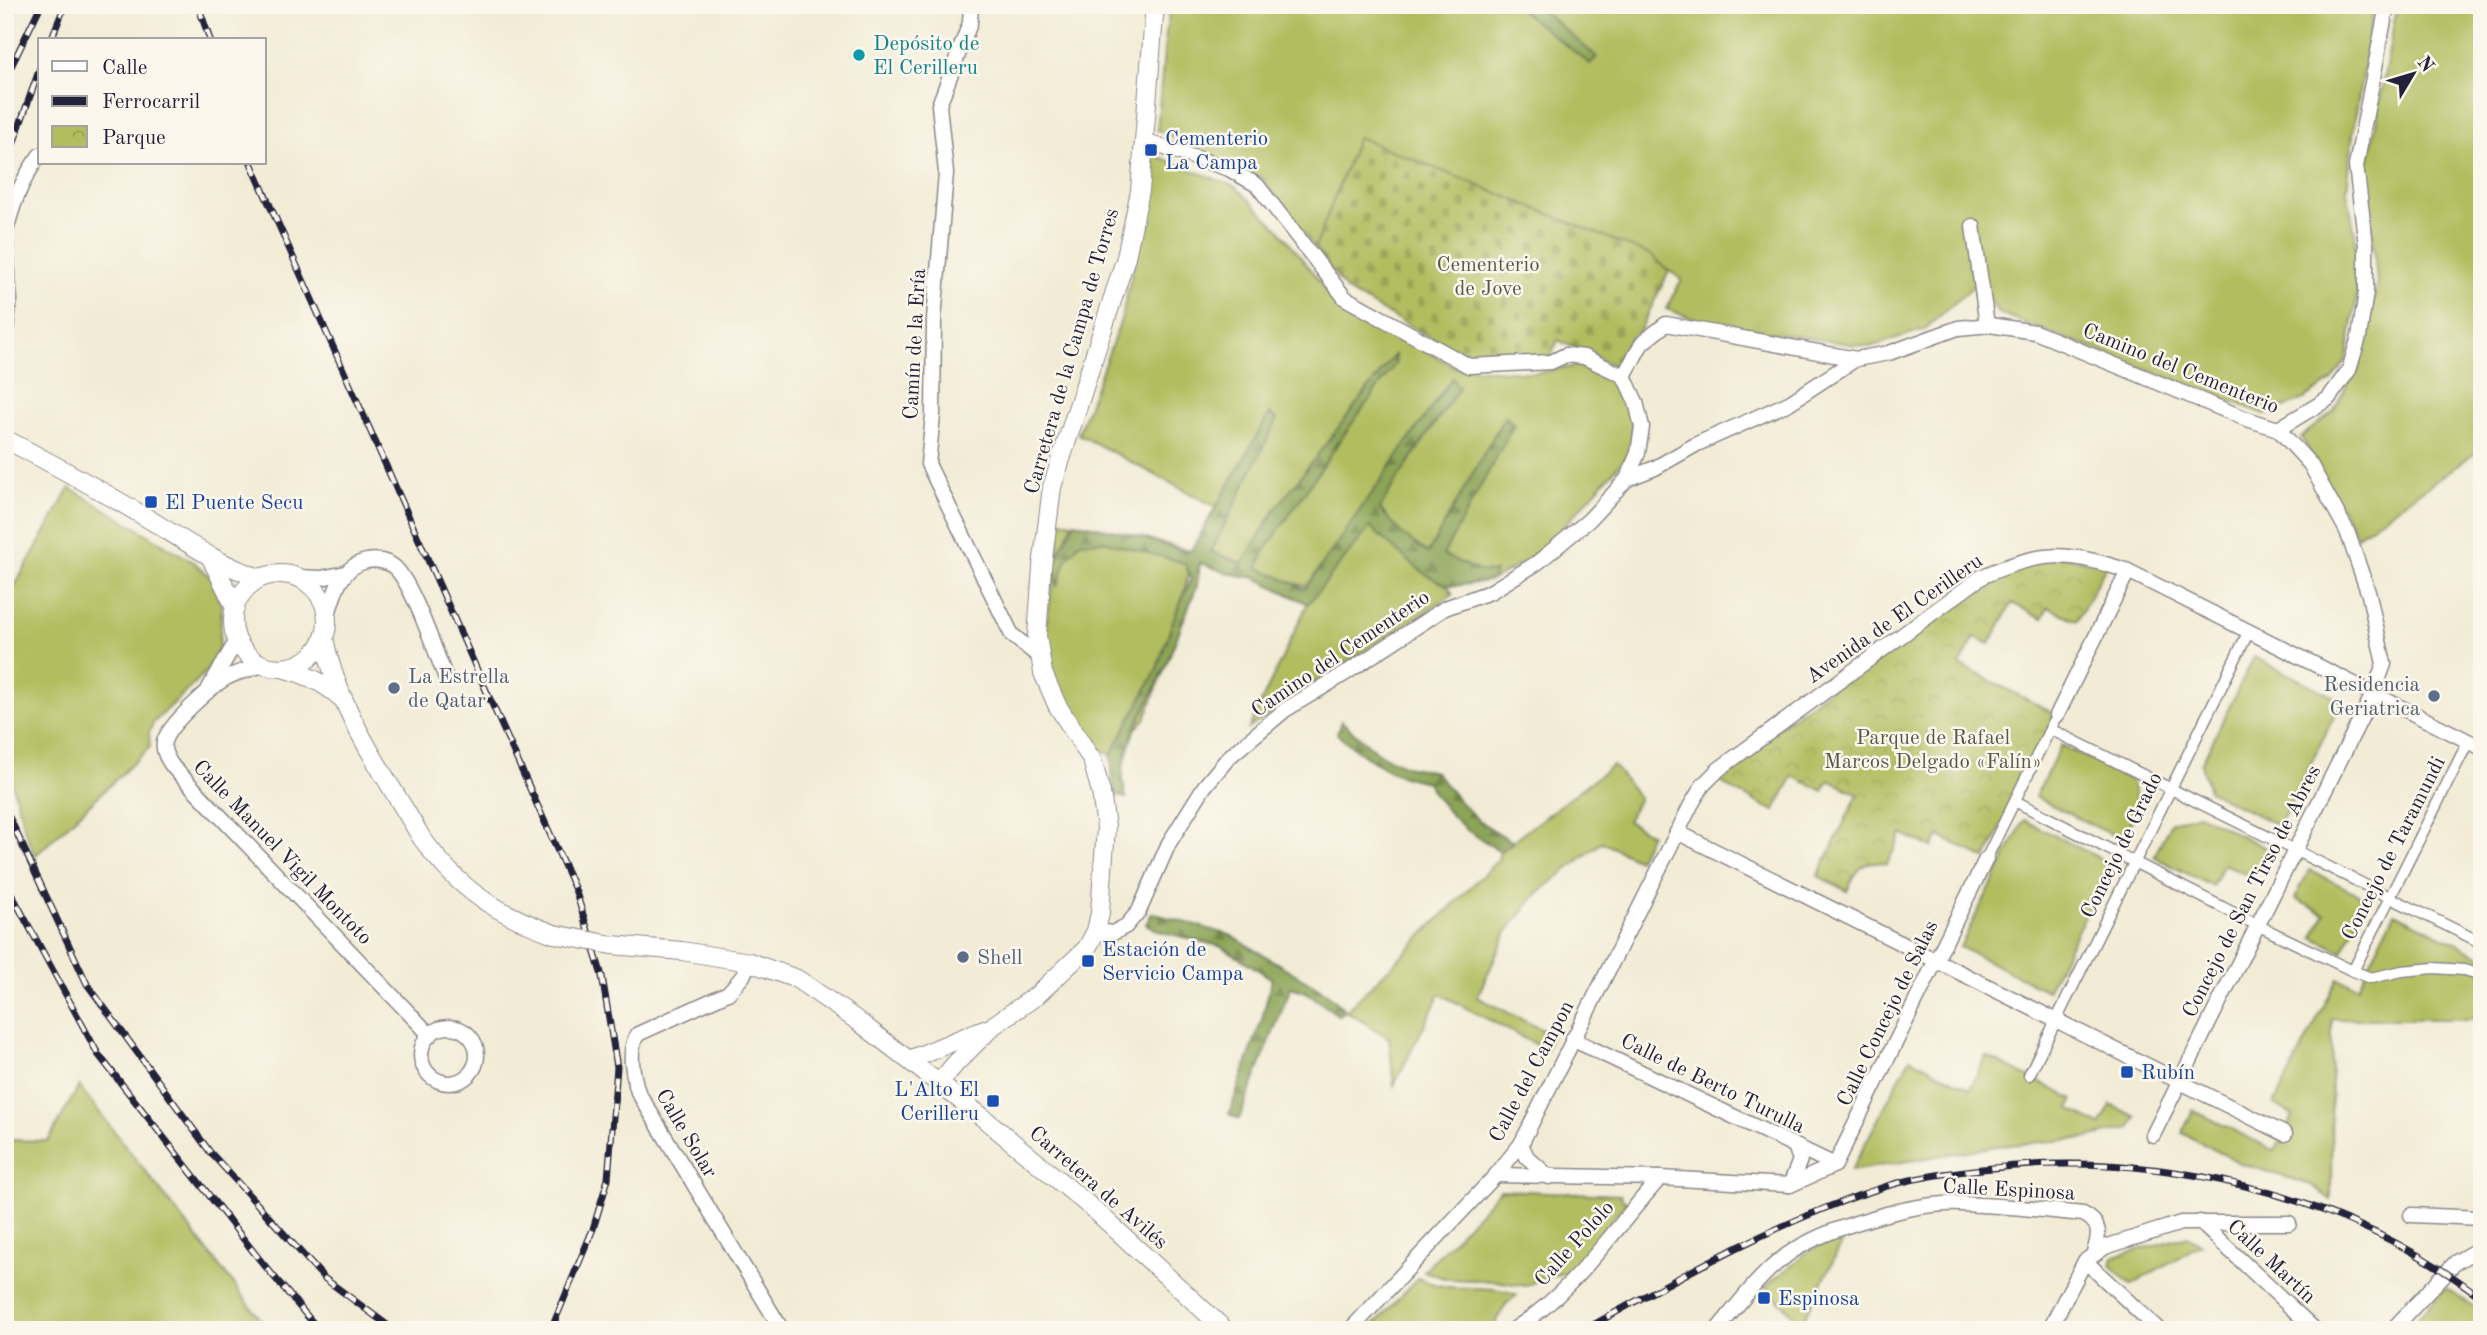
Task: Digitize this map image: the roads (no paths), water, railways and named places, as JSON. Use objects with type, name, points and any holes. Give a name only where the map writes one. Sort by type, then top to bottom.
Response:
[{"type":"street","name":"Camín de la Ería","points":[[971,5],[970,23],[939,105],[946,173],[934,320],[933,415],[928,464],[1012,635],[1041,657]]},
{"type":"street","name":"Carretera de la Campa de Torres","points":[[939,1083],[956,1062],[994,1025],[1035,996],[1087,948],[1096,931],[1100,912],[1106,827],[1101,792],[1092,761],[1057,705],[1043,673],[1037,636],[1052,487],[1126,257],[1140,191],[1156,5]]},
{"type":"street","points":[[2278,429],[2328,399],[2349,370],[2359,337],[2366,292],[2366,245],[2356,166],[2387,5]]},
{"type":"street","points":[[1144,141],[1229,169],[1257,185],[1345,298],[1469,366],[1551,362],[1566,355],[1584,357],[1624,376]]},
{"type":"street","points":[[5,337],[10,300],[5,234],[14,198],[38,158]]},
{"type":"street","points":[[1973,226],[1987,325]]},
{"type":"street","name":"Camino del Cementerio","points":[[1096,931],[1113,933],[1126,926],[1139,911],[1169,843],[1204,787],[1229,757],[1285,710],[1445,608],[1490,592],[1538,563],[1588,520],[1627,479],[1638,453],[1642,426],[1636,402],[1624,376],[1642,343],[1666,324],[1856,359],[1889,353],[1958,328],[1987,325],[2035,332],[2231,413],[2278,429],[2310,464],[2347,531],[2369,595],[2384,664]]},
{"type":"street","name":"Camino del Cementerio","points":[[1627,479],[1789,403],[1856,359]]},
{"type":"street","points":[[5,439],[144,516],[211,558],[234,570],[260,578]]},
{"type":"street","name":"Avenida de El Cerilleru","points":[[1677,832],[1703,785],[1719,769],[1983,576],[2014,563],[2052,555],[2089,558],[2128,571],[2475,745]]},
{"type":"street","points":[[211,558],[234,605],[233,622],[237,640],[247,655],[263,665],[305,674],[327,685],[342,699]]},
{"type":"street","points":[[342,699],[324,638],[338,585],[346,573],[360,562],[375,559],[393,566],[405,580],[446,678]]},
{"type":"street","name":"Calle Concejo de Salas","points":[[1835,1165],[2128,571]]},
{"type":"street","points":[[234,605],[245,589],[260,578],[278,574],[321,578],[346,573]]},
{"type":"street","points":[[296,577],[312,587],[322,601],[327,619]]},
{"type":"street","name":"Concejo de Grado","points":[[2029,1075],[2248,632]]},
{"type":"street","points":[[281,668],[299,664],[314,653],[324,638]]},
{"type":"street","name":"Calle Manuel Vigil Montoto","points":[[208,691],[237,640]]},
{"type":"street","name":"Concejo de San Tirso de Abres","points":[[2152,1135],[2373,694],[2384,664]]},
{"type":"street","name":"Calle Manuel Vigil Montoto","points":[[263,665],[229,677],[208,691],[168,732],[163,743],[166,755],[173,767],[430,1035]]},
{"type":"street","name":"Carretera de Avilés","points":[[342,699],[421,837],[440,863],[463,886],[515,920],[554,934],[612,945],[682,951],[749,962],[797,979],[858,1020],[1098,1213],[1225,1330]]},
{"type":"street","points":[[2050,729],[2481,944]]},
{"type":"street","name":"Concejo de Taramundi","points":[[2353,971],[2390,898],[2475,745]]},
{"type":"street","points":[[2015,801],[2258,925],[2371,978],[2434,968],[2464,970],[2482,975]]},
{"type":"street","points":[[1677,832],[2285,1134]]},
{"type":"street","name":"Calle del Campon","points":[[1350,1330],[1496,1175],[1521,1144],[1677,832]]},
{"type":"street","name":"Calle Solar","points":[[749,962],[743,976],[728,993],[638,1034],[633,1040],[633,1076],[638,1092],[782,1330]]},
{"type":"street","name":"Carretera de la Campa de Torres","points":[[909,1060],[994,1025]]},
{"type":"street","name":"Calle de Berto Turulla","points":[[1573,1039],[1835,1165]]},
{"type":"street","points":[[1521,1144],[1527,1157],[1549,1177]]},
{"type":"street","points":[[1790,1185],[1800,1160],[1795,1146]]},
{"type":"street","points":[[1496,1175],[1660,1178],[1790,1185],[1835,1165]]},
{"type":"street","name":"Calle Pololo","points":[[1513,1330],[1544,1308],[1569,1283],[1660,1178]]},
{"type":"street","name":"Calle Espinosa","points":[[1717,1330],[1763,1275],[1787,1254],[1811,1240],[1849,1226],[1923,1207],[1957,1204],[2083,1214],[2092,1219],[2100,1235],[2090,1256]]},
{"type":"street","points":[[2411,1215],[2482,1218]]},
{"type":"street","name":"Calle Martín","points":[[2200,1222],[2315,1330]]},
{"type":"street","points":[[2049,1330],[2090,1256],[2181,1223],[2289,1223]]},
{"type":"street","points":[[2392,1330],[2456,1262],[2482,1247]]},
{"type":"street","points":[[2090,1256],[2159,1330]]},
{"type":"railway","points":[[5,79],[41,5]]},
{"type":"railway","points":[[52,38],[65,5]]},
{"type":"railway","points":[[202,5],[201,14],[209,38]]},
{"type":"railway","points":[[5,167],[38,74]]},
{"type":"railway","points":[[251,164],[576,892],[602,976],[617,1067],[608,1179],[593,1229],[551,1330]]},
{"type":"railway","points":[[5,808],[87,984],[210,1152],[324,1278],[394,1330]]},
{"type":"railway","points":[[5,882],[98,1054],[260,1260],[319,1330]]},
{"type":"railway","points":[[1584,1330],[1730,1251],[1844,1201],[1896,1184],[1933,1176],[2047,1164],[2113,1166],[2179,1173],[2244,1186],[2308,1205],[2369,1230],[2427,1261],[2482,1298]]},
{"type":"place","name":"Depósito de El Cerilleru","points":[[859,55]]},
{"type":"place","name":"Cementerio La Campa","points":[[1151,150]]},
{"type":"place","name":"El Puente Secu","points":[[151,502]]},
{"type":"place","name":"La Estrella de Qatar","points":[[394,688]]},
{"type":"place","name":"Residencia Geriatrica","points":[[2434,696]]},
{"type":"place","name":"Shell","points":[[963,957]]},
{"type":"place","name":"Estación de Servicio Campa","points":[[1088,961]]},
{"type":"place","name":"Rubín","points":[[2127,1072]]},
{"type":"place","name":"L'Alto El Cerilleru","points":[[993,1101]]},
{"type":"place","name":"Espinosa","points":[[1764,1298]]},
{"type":"park label","name":"Cementerio de Jove","points":[[1488,276]]},
{"type":"park label","name":"Parque de Rafael Marcos Delgado «Falín»","points":[[1933,749]]}]
